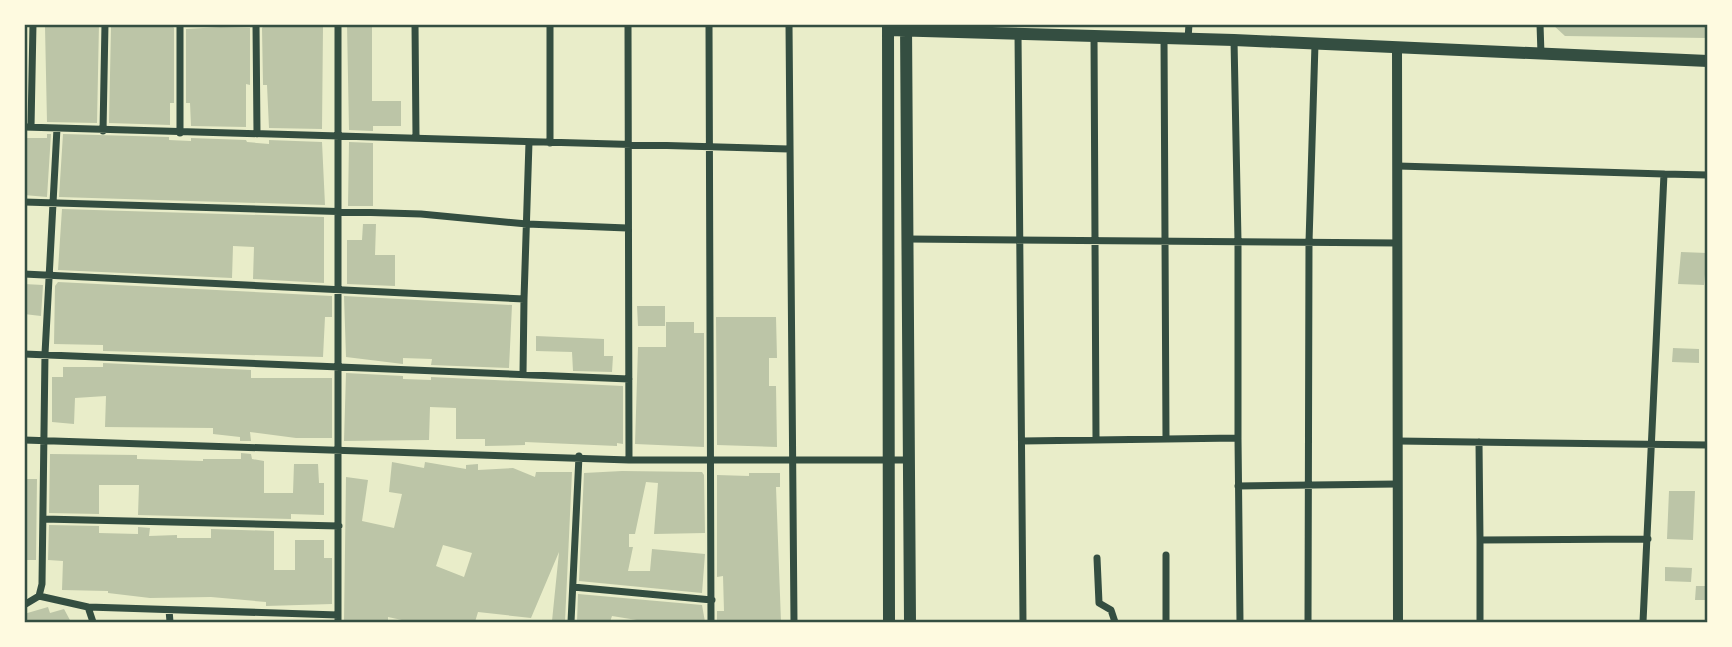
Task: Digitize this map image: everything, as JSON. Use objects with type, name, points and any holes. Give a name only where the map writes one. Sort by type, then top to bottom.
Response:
[{"type":"main road","points":[[889,622],[889,27],[997,29],[1018,33],[1707,61]]},
{"type":"main road","points":[[906,27],[910,622]]},
{"type":"street","points":[[33,24],[28,127],[789,149]]},
{"type":"street","points":[[103,131],[105,24]]},
{"type":"street","points":[[180,24],[180,133]]},
{"type":"street","points":[[256,24],[257,134]]},
{"type":"street","points":[[39,596],[88,607],[259,612],[338,619],[338,24]]},
{"type":"street","points":[[415,24],[416,137]]},
{"type":"street","points":[[550,24],[550,143]]},
{"type":"street","points":[[628,24],[629,460]]},
{"type":"street","points":[[709,24],[711,622]]},
{"type":"street","points":[[789,24],[794,622]]},
{"type":"street","points":[[1188,38],[1189,24]]},
{"type":"street","points":[[1540,24],[1541,54]]},
{"type":"street","points":[[1018,33],[1023,622]]},
{"type":"street","points":[[1094,35],[1098,240],[1097,440]]},
{"type":"street","points":[[1164,38],[1166,439]]},
{"type":"street","points":[[1234,40],[1240,622]]},
{"type":"street","points":[[1308,622],[1309,242],[1315,44]]},
{"type":"street","points":[[1397,48],[1398,622]]},
{"type":"street","points":[[24,605],[39,596],[43,584],[44,354],[57,128]]},
{"type":"street","points":[[523,374],[529,142]]},
{"type":"street","points":[[1398,166],[1707,175]]},
{"type":"street","points":[[1643,622],[1664,174]]},
{"type":"street","points":[[24,202],[421,214],[527,224],[627,228]]},
{"type":"street","points":[[908,239],[1398,243]]},
{"type":"street","points":[[24,274],[524,299]]},
{"type":"street","points":[[24,354],[629,379]]},
{"type":"street","points":[[1023,442],[1238,438]]},
{"type":"street","points":[[24,440],[579,456],[629,460],[909,460]]},
{"type":"street","points":[[1398,442],[1707,445]]},
{"type":"street","points":[[1479,442],[1480,622]]},
{"type":"street","points":[[571,622],[579,456]]},
{"type":"street","points":[[1238,486],[1398,484]]},
{"type":"street","points":[[43,519],[339,526]]},
{"type":"street","points":[[1480,540],[1648,539]]},
{"type":"street","points":[[1166,555],[1166,622]]},
{"type":"street","points":[[1097,558],[1098,603],[1111,610],[1115,622]]},
{"type":"street","points":[[573,587],[712,600]]},
{"type":"street","points":[[88,607],[93,622]]},
{"type":"street","points":[[169,610],[170,622]]},
{"type":"street","points":[[258,622],[259,612]]},
{"type":"building","points":[[99,24],[97,123],[47,122],[45,27]]},
{"type":"building","points":[[144,24],[171,24],[174,28],[174,103],[170,103],[170,125],[109,123],[111,27],[144,27]]},
{"type":"building","points":[[265,24],[323,27],[322,129],[269,128],[267,85],[263,85],[262,28]]},
{"type":"building","points":[[347,24],[372,24],[372,101],[401,101],[401,126],[373,126],[373,131],[349,130]]},
{"type":"building","points":[[1552,24],[1707,24],[1707,38],[1565,36]]},
{"type":"building","points":[[250,28],[250,85],[246,84],[246,127],[191,126],[190,103],[186,103],[186,29]]},
{"type":"building","points":[[47,134],[51,134],[47,197],[24,195],[24,138],[47,138]]},
{"type":"building","points":[[63,134],[169,137],[169,140],[191,141],[191,138],[246,140],[269,144],[269,140],[322,142],[325,205],[59,197]]},
{"type":"building","points":[[349,142],[373,143],[373,206],[348,206]]},
{"type":"building","points":[[62,209],[324,217],[324,283],[253,279],[254,247],[233,246],[232,278],[58,270]]},
{"type":"building","points":[[363,224],[376,224],[375,255],[395,255],[395,286],[347,284],[347,240],[362,240]]},
{"type":"building","points":[[1681,252],[1707,253],[1704,285],[1678,284]]},
{"type":"building","points":[[58,282],[332,296],[332,317],[325,317],[323,357],[103,351],[103,345],[54,344],[55,286]]},
{"type":"building","points":[[24,284],[43,285],[41,316],[24,314]]},
{"type":"building","points":[[344,296],[512,305],[509,368],[431,365],[432,359],[403,358],[403,364],[346,357]]},
{"type":"building","points":[[637,306],[665,306],[665,326],[638,326]]},
{"type":"building","points":[[716,317],[776,317],[777,358],[769,358],[769,386],[776,386],[777,447],[717,445]]},
{"type":"building","points":[[666,322],[694,322],[694,333],[704,333],[704,447],[635,444],[638,347],[666,347]]},
{"type":"building","points":[[536,336],[604,339],[604,356],[613,356],[612,372],[573,371],[572,352],[536,351]]},
{"type":"building","points":[[1673,348],[1699,349],[1699,363],[1672,362]]},
{"type":"building","points":[[103,363],[251,370],[251,378],[332,378],[332,438],[296,438],[250,432],[251,441],[240,441],[240,437],[213,434],[213,428],[105,427],[106,396],[75,398],[74,424],[52,422],[52,377],[63,377],[63,367],[103,367]]},
{"type":"building","points":[[346,373],[403,376],[403,379],[431,380],[431,377],[623,386],[623,444],[617,443],[617,446],[525,442],[525,445],[485,446],[485,439],[456,439],[456,408],[430,407],[429,440],[344,441]]},
{"type":"building","points":[[241,453],[251,454],[252,459],[264,461],[264,493],[293,493],[294,464],[318,464],[319,483],[324,483],[324,515],[291,514],[291,519],[138,515],[139,485],[99,485],[99,514],[49,513],[50,454],[137,455],[137,459],[203,461],[241,459]]},
{"type":"building","points":[[392,462],[424,468],[425,462],[466,469],[466,465],[478,464],[478,470],[513,468],[535,477],[536,472],[572,472],[565,622],[552,621],[559,552],[531,618],[478,612],[475,622],[411,622],[388,617],[388,622],[344,622],[346,477],[368,480],[362,521],[394,528],[402,494],[389,492]],"holes":[[[443,545],[472,553],[464,577],[436,566]]]},
{"type":"building","points":[[702,472],[704,475],[705,533],[654,534],[658,483],[646,482],[635,534],[629,534],[629,547],[633,547],[628,571],[650,571],[652,549],[705,554],[702,593],[579,581],[584,473]]},
{"type":"building","points":[[749,473],[780,473],[780,487],[776,487],[781,622],[717,622],[717,611],[724,611],[723,576],[717,577],[717,475],[749,476]]},
{"type":"building","points":[[24,479],[37,479],[36,560],[24,560]]},
{"type":"building","points":[[1669,491],[1695,491],[1693,540],[1667,539]]},
{"type":"building","points":[[49,525],[99,526],[99,533],[138,534],[138,527],[150,528],[149,536],[177,535],[177,538],[211,538],[211,529],[274,531],[274,570],[295,570],[295,540],[324,540],[324,558],[332,558],[332,604],[266,606],[266,602],[211,597],[150,598],[108,591],[62,590],[63,561],[48,560]]},
{"type":"building","points":[[1665,567],[1692,568],[1691,582],[1665,581]]},
{"type":"building","points":[[1696,586],[1707,586],[1707,600],[1695,600]]},
{"type":"building","points":[[578,594],[702,605],[705,622],[649,622],[612,616],[610,622],[577,622]]},
{"type":"building","points":[[48,607],[50,613],[64,609],[71,622],[24,622],[24,614]]}]
